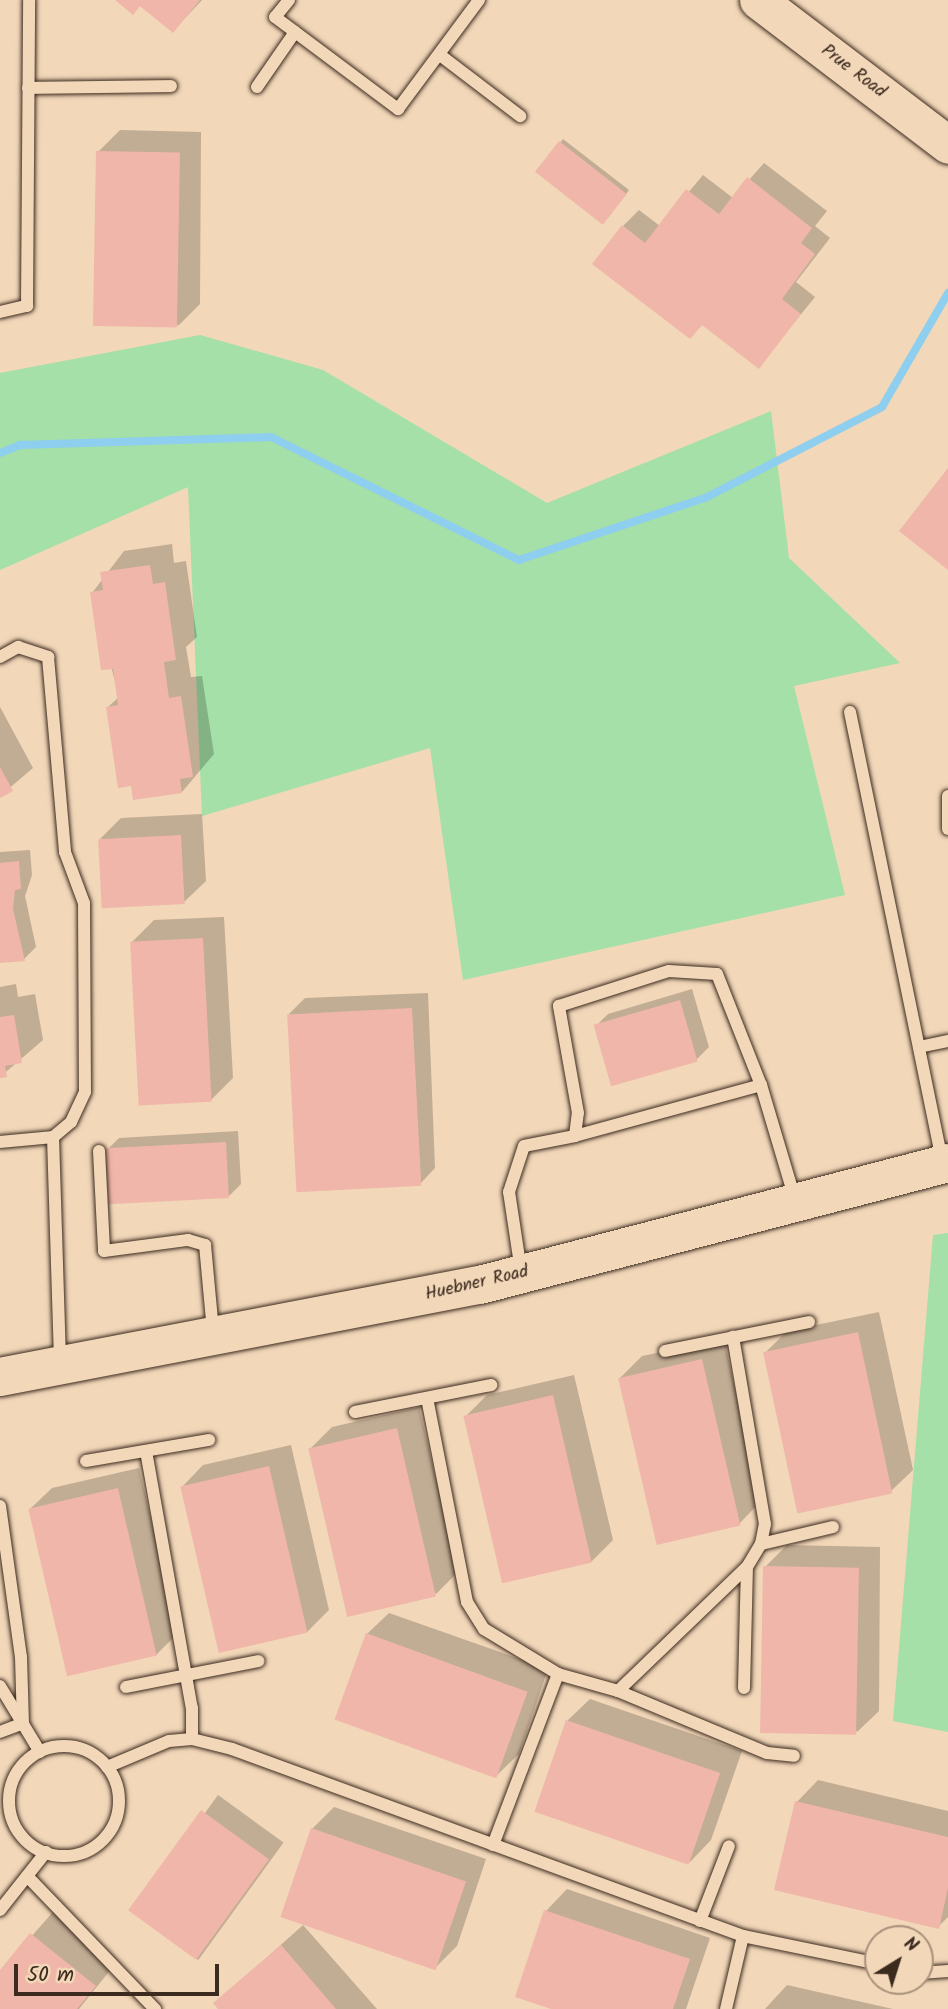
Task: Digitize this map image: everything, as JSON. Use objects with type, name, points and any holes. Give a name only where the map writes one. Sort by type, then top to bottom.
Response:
[{"type":"main road","name":"Huebner Road","points":[[0,1377],[521,1274],[946,1164]]},
{"type":"street","name":"Prue Road","points":[[758,0],[948,145]]},
{"type":"lane","points":[[0,312],[27,306],[29,0]]},
{"type":"lane","points":[[289,0],[275,17],[398,109],[479,0]]},
{"type":"lane","points":[[257,87],[295,32]]},
{"type":"lane","points":[[440,55],[520,116]]},
{"type":"lane","points":[[28,88],[171,86]]},
{"type":"lane","points":[[0,657],[18,647],[47,657],[65,852],[84,903],[85,1092],[71,1122],[53,1137],[0,1142]]},
{"type":"lane","points":[[850,712],[919,1047],[946,1164]]},
{"type":"lane","points":[[948,796],[948,829]]},
{"type":"lane","points":[[575,1136],[578,1113],[559,1006],[669,971],[717,974],[761,1085],[796,1203]]},
{"type":"lane","points":[[919,1047],[948,1041]]},
{"type":"lane","points":[[521,1274],[509,1192],[524,1146],[575,1136],[761,1085]]},
{"type":"lane","points":[[53,1137],[60,1365]]},
{"type":"lane","points":[[99,1151],[104,1251],[188,1240],[205,1245],[213,1336]]},
{"type":"lane","points":[[665,1351],[808,1322]]},
{"type":"lane","points":[[618,1691],[747,1567],[761,1544],[765,1524],[733,1337]]},
{"type":"lane","points":[[355,1412],[491,1385]]},
{"type":"lane","points":[[427,1398],[467,1602],[484,1629],[558,1674],[618,1691],[768,1753],[794,1756]]},
{"type":"lane","points":[[86,1461],[209,1440]]},
{"type":"lane","points":[[146,1451],[186,1675],[191,1739]]},
{"type":"lane","points":[[0,1506],[7,1603],[23,1723]]},
{"type":"lane","points":[[761,1544],[833,1527]]},
{"type":"lane","points":[[744,1688],[747,1567]]},
{"type":"lane","points":[[126,1687],[258,1661]]},
{"type":"lane","points":[[493,1845],[558,1674]]},
{"type":"lane","points":[[0,1686],[40,1752]]},
{"type":"lane","points":[[0,1732],[23,1723]]},
{"type":"lane","points":[[107,1767],[149,1745],[191,1739],[743,1936],[864,1962]]},
{"type":"lane","points":[[69,1746],[107,1767],[118,1810],[106,1836],[82,1853],[46,1852],[26,1840],[6,1817],[11,1785],[40,1752],[69,1746]]},
{"type":"lane","points":[[700,1920],[729,1846]]},
{"type":"lane","points":[[0,1910],[46,1852]]},
{"type":"lane","points":[[27,1876],[155,2009]]},
{"type":"lane","points":[[726,2009],[743,1936]]},
{"type":"green space","points":[[200,335],[323,370],[547,503],[771,411],[789,558],[900,663],[794,686],[845,895],[463,980],[430,748],[202,816],[188,487],[0,570],[0,373]]},
{"type":"green space","points":[[948,1233],[948,1732],[893,1721],[933,1235]]},
{"type":"building","points":[[115,0],[200,0],[173,33],[140,6],[133,15]]},
{"type":"building","points":[[559,141],[627,194],[603,225],[535,172]]},
{"type":"building","points":[[96,151],[180,152],[177,327],[93,326]]},
{"type":"building","points":[[747,177],[812,228],[801,243],[815,254],[782,299],[801,314],[759,369],[702,325],[690,339],[592,264],[622,225],[645,243],[686,189],[719,214]]},
{"type":"building","points":[[948,468],[948,570],[899,531]]},
{"type":"building","points":[[150,565],[153,584],[165,582],[176,660],[164,662],[169,698],[181,696],[193,777],[180,779],[182,793],[133,800],[131,786],[118,788],[106,707],[118,705],[113,669],[101,670],[90,592],[103,590],[100,572]]},
{"type":"building","points":[[0,767],[13,791],[0,798]]},
{"type":"building","points":[[181,835],[185,904],[102,908],[98,839]]},
{"type":"building","points":[[19,861],[21,889],[15,890],[13,909],[25,961],[0,963],[0,863]]},
{"type":"building","points":[[203,938],[212,1102],[139,1106],[130,942]]},
{"type":"building","points":[[680,1000],[698,1062],[611,1086],[593,1025]]},
{"type":"building","points":[[412,1008],[421,1186],[296,1192],[287,1015]]},
{"type":"building","points":[[14,1015],[22,1063],[5,1066],[7,1077],[0,1078],[0,1017]]},
{"type":"building","points":[[226,1142],[229,1198],[108,1204],[105,1148]]},
{"type":"building","points":[[858,1332],[892,1493],[797,1514],[763,1352]]},
{"type":"building","points":[[702,1359],[740,1526],[657,1545],[618,1378]]},
{"type":"building","points":[[553,1395],[592,1563],[502,1583],[463,1416]]},
{"type":"building","points":[[397,1428],[436,1597],[347,1617],[308,1448]]},
{"type":"building","points":[[269,1466],[307,1633],[219,1653],[180,1486]]},
{"type":"building","points":[[118,1488],[157,1656],[67,1676],[28,1509]]},
{"type":"building","points":[[763,1566],[859,1568],[856,1735],[760,1733]]},
{"type":"building","points":[[366,1633],[528,1692],[496,1778],[335,1719]]},
{"type":"building","points":[[566,1720],[720,1773],[689,1865],[534,1812]]},
{"type":"building","points":[[795,1801],[948,1837],[948,1888],[939,1929],[934,1928],[934,1925],[922,1925],[774,1890]]},
{"type":"building","points":[[201,1810],[269,1859],[196,1960],[128,1910]]},
{"type":"building","points":[[311,1828],[466,1881],[435,1970],[280,1917]]},
{"type":"building","points":[[544,1910],[690,1959],[673,2009],[551,2009],[515,1997]]},
{"type":"building","points":[[30,1933],[96,1986],[77,2009],[0,2009],[0,1970]]},
{"type":"building","points":[[281,1945],[336,2009],[218,2009],[213,2003]]},
{"type":"waterway","points":[[0,453],[20,445],[271,437],[519,560],[707,497],[882,407],[948,293]]}]
